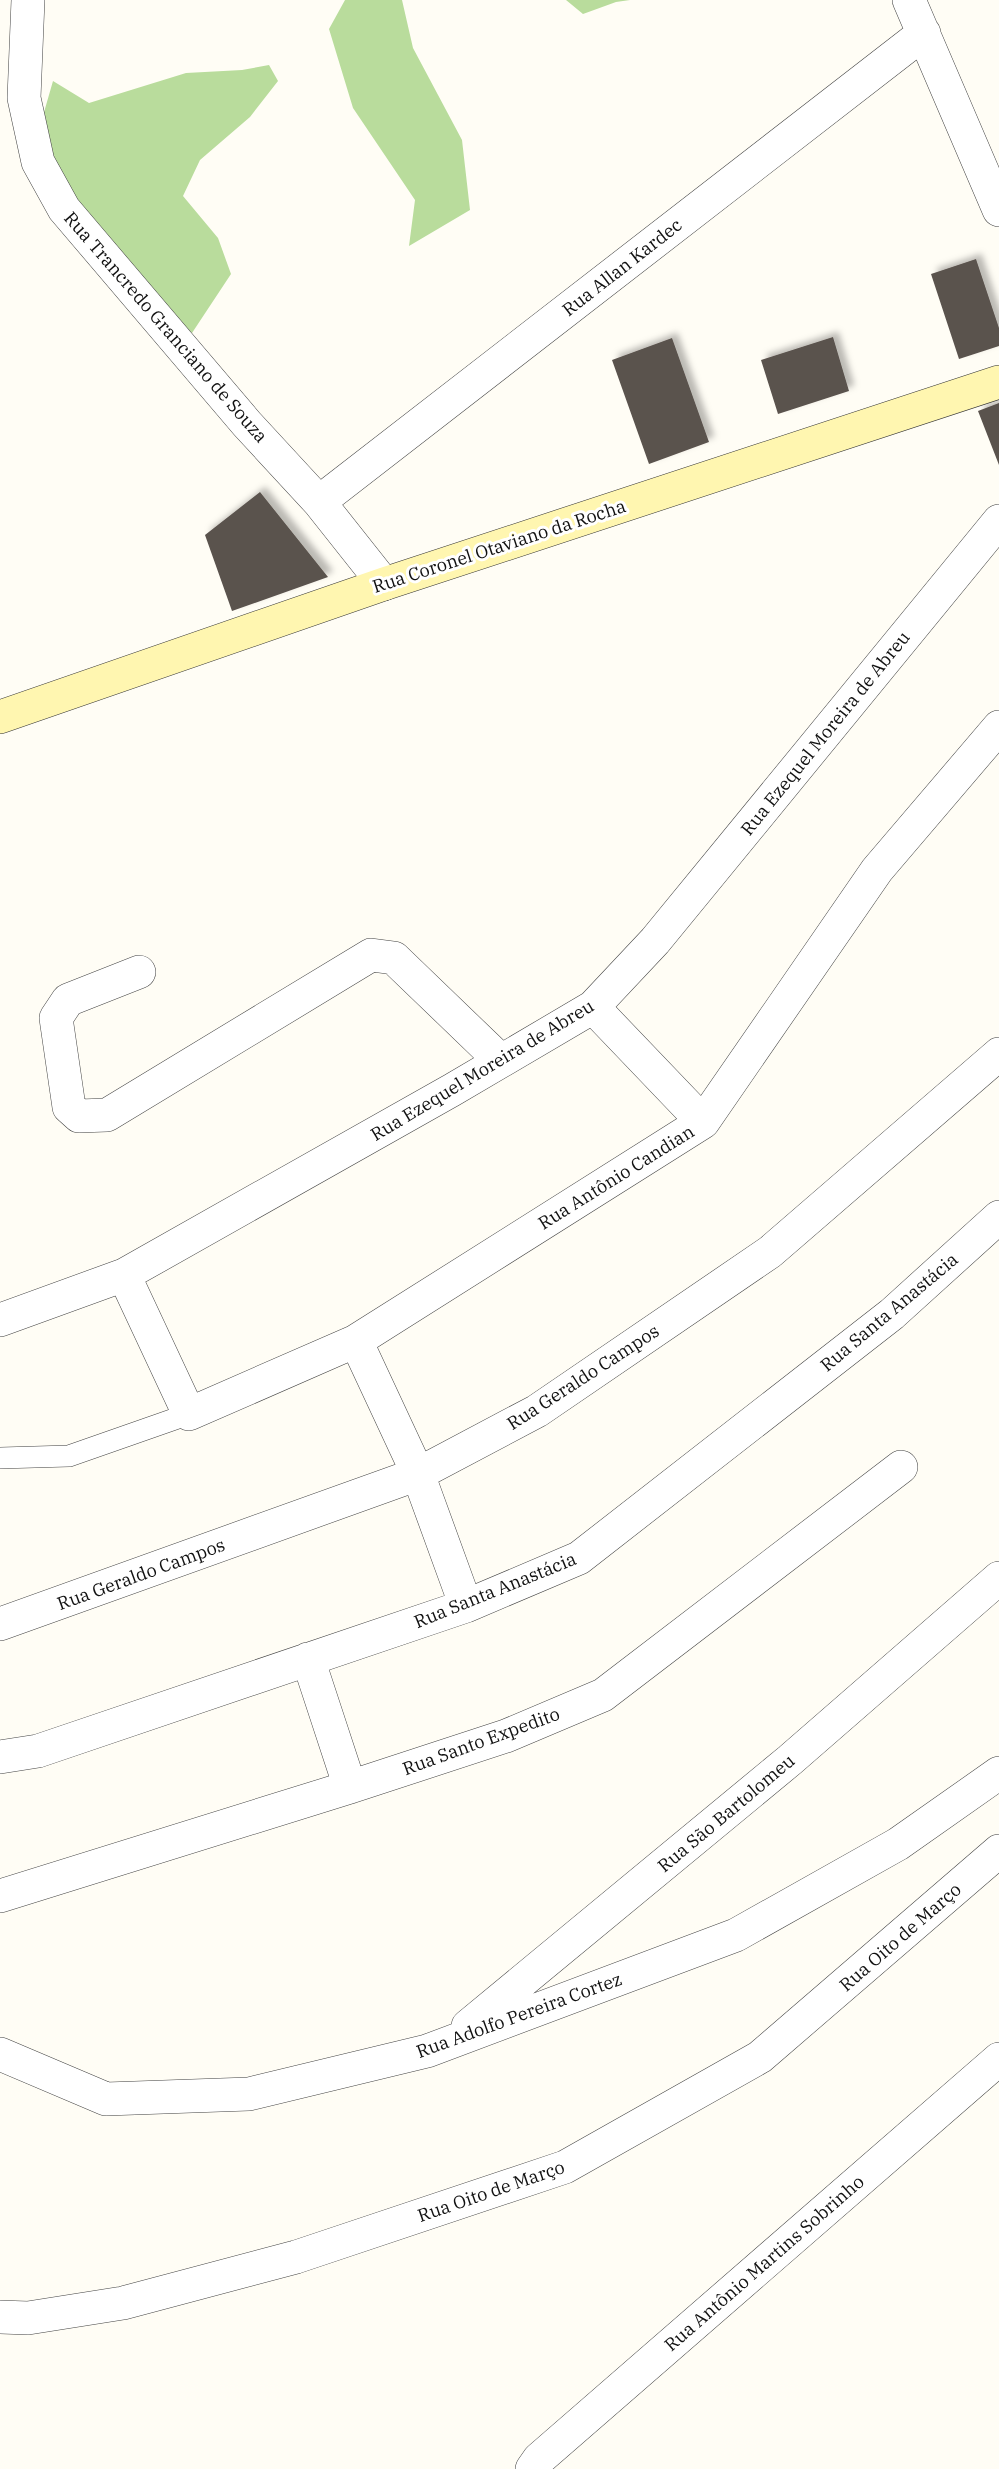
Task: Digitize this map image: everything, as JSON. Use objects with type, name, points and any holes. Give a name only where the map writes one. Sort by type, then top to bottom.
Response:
[{"type":"street","name":"Rua Trancredo Granciano de Souza","points":[[28,0],[24,98],[38,162],[64,209],[247,424],[320,502],[384,584]]},
{"type":"street","points":[[909,0],[999,210]]},
{"type":"street","name":"Rua Allan Kardec","points":[[320,502],[924,33]]},
{"type":"street","name":"Rua Coronel Otaviano da Rocha","points":[[0,717],[384,584],[999,382]]},
{"type":"street","name":"Rua Ezequel Moreira de Abreu","points":[[0,1320],[124,1275],[593,1007],[655,941],[999,520]]},
{"type":"street","name":"Rua Antônio Candian","points":[[189,1414],[356,1341],[703,1122],[877,870],[999,727]]},
{"type":"street","points":[[139,972],[68,1000],[56,1018],[69,1107],[79,1116],[107,1115],[371,955],[394,958],[501,1061]]},
{"type":"street","points":[[593,1007],[703,1122]]},
{"type":"street","name":"Rua Geraldo Campos","points":[[0,1624],[418,1474],[537,1411],[770,1252],[999,1054]]},
{"type":"street","name":"Rua Santa Anastácia","points":[[0,1757],[38,1751],[466,1606],[579,1558],[892,1314],[999,1217]]},
{"type":"street","points":[[124,1275],[189,1414]]},
{"type":"street","points":[[356,1341],[418,1474],[466,1606]]},
{"type":"street","name":"Rua Santo Expedito","points":[[0,1896],[506,1736],[603,1695],[900,1467]]},
{"type":"street","name":"Rua São Bartolomeu","points":[[448,2042],[790,1760],[999,1578]]},
{"type":"street","points":[[308,1659],[350,1787]]},
{"type":"street","name":"Rua Adolfo Pereira Cortez","points":[[0,2054],[106,2098],[118,2098],[249,2094],[426,2051],[736,1935],[898,1844],[999,1773]]},
{"type":"street","name":"Rua Oito de Março","points":[[0,2317],[27,2318],[123,2302],[296,2257],[565,2166],[760,2057],[999,1851]]},
{"type":"street","name":"Rua Antônio Martins Sobrinho","points":[[532,2469],[539,2459],[999,2059]]},
{"type":"lane","points":[[0,1458],[69,1456],[189,1414]]},
{"type":"green space","points":[[345,0],[402,0],[413,48],[462,140],[470,210],[409,246],[415,200],[353,108],[329,29]]},
{"type":"green space","points":[[566,0],[630,0],[616,2],[583,14]]},
{"type":"green space","points":[[269,65],[278,81],[250,117],[200,160],[183,196],[218,238],[231,274],[192,333],[123,266],[34,147],[53,81],[89,103],[186,73],[242,70]]},
{"type":"building","points":[[976,259],[999,328],[999,346],[959,359],[931,274]]},
{"type":"building","points":[[833,337],[849,391],[778,414],[761,360]]},
{"type":"building","points":[[672,338],[709,442],[649,464],[612,360]]},
{"type":"building","points":[[999,403],[999,465],[978,411]]},
{"type":"building","points":[[260,492],[328,577],[232,611],[205,535]]}]
